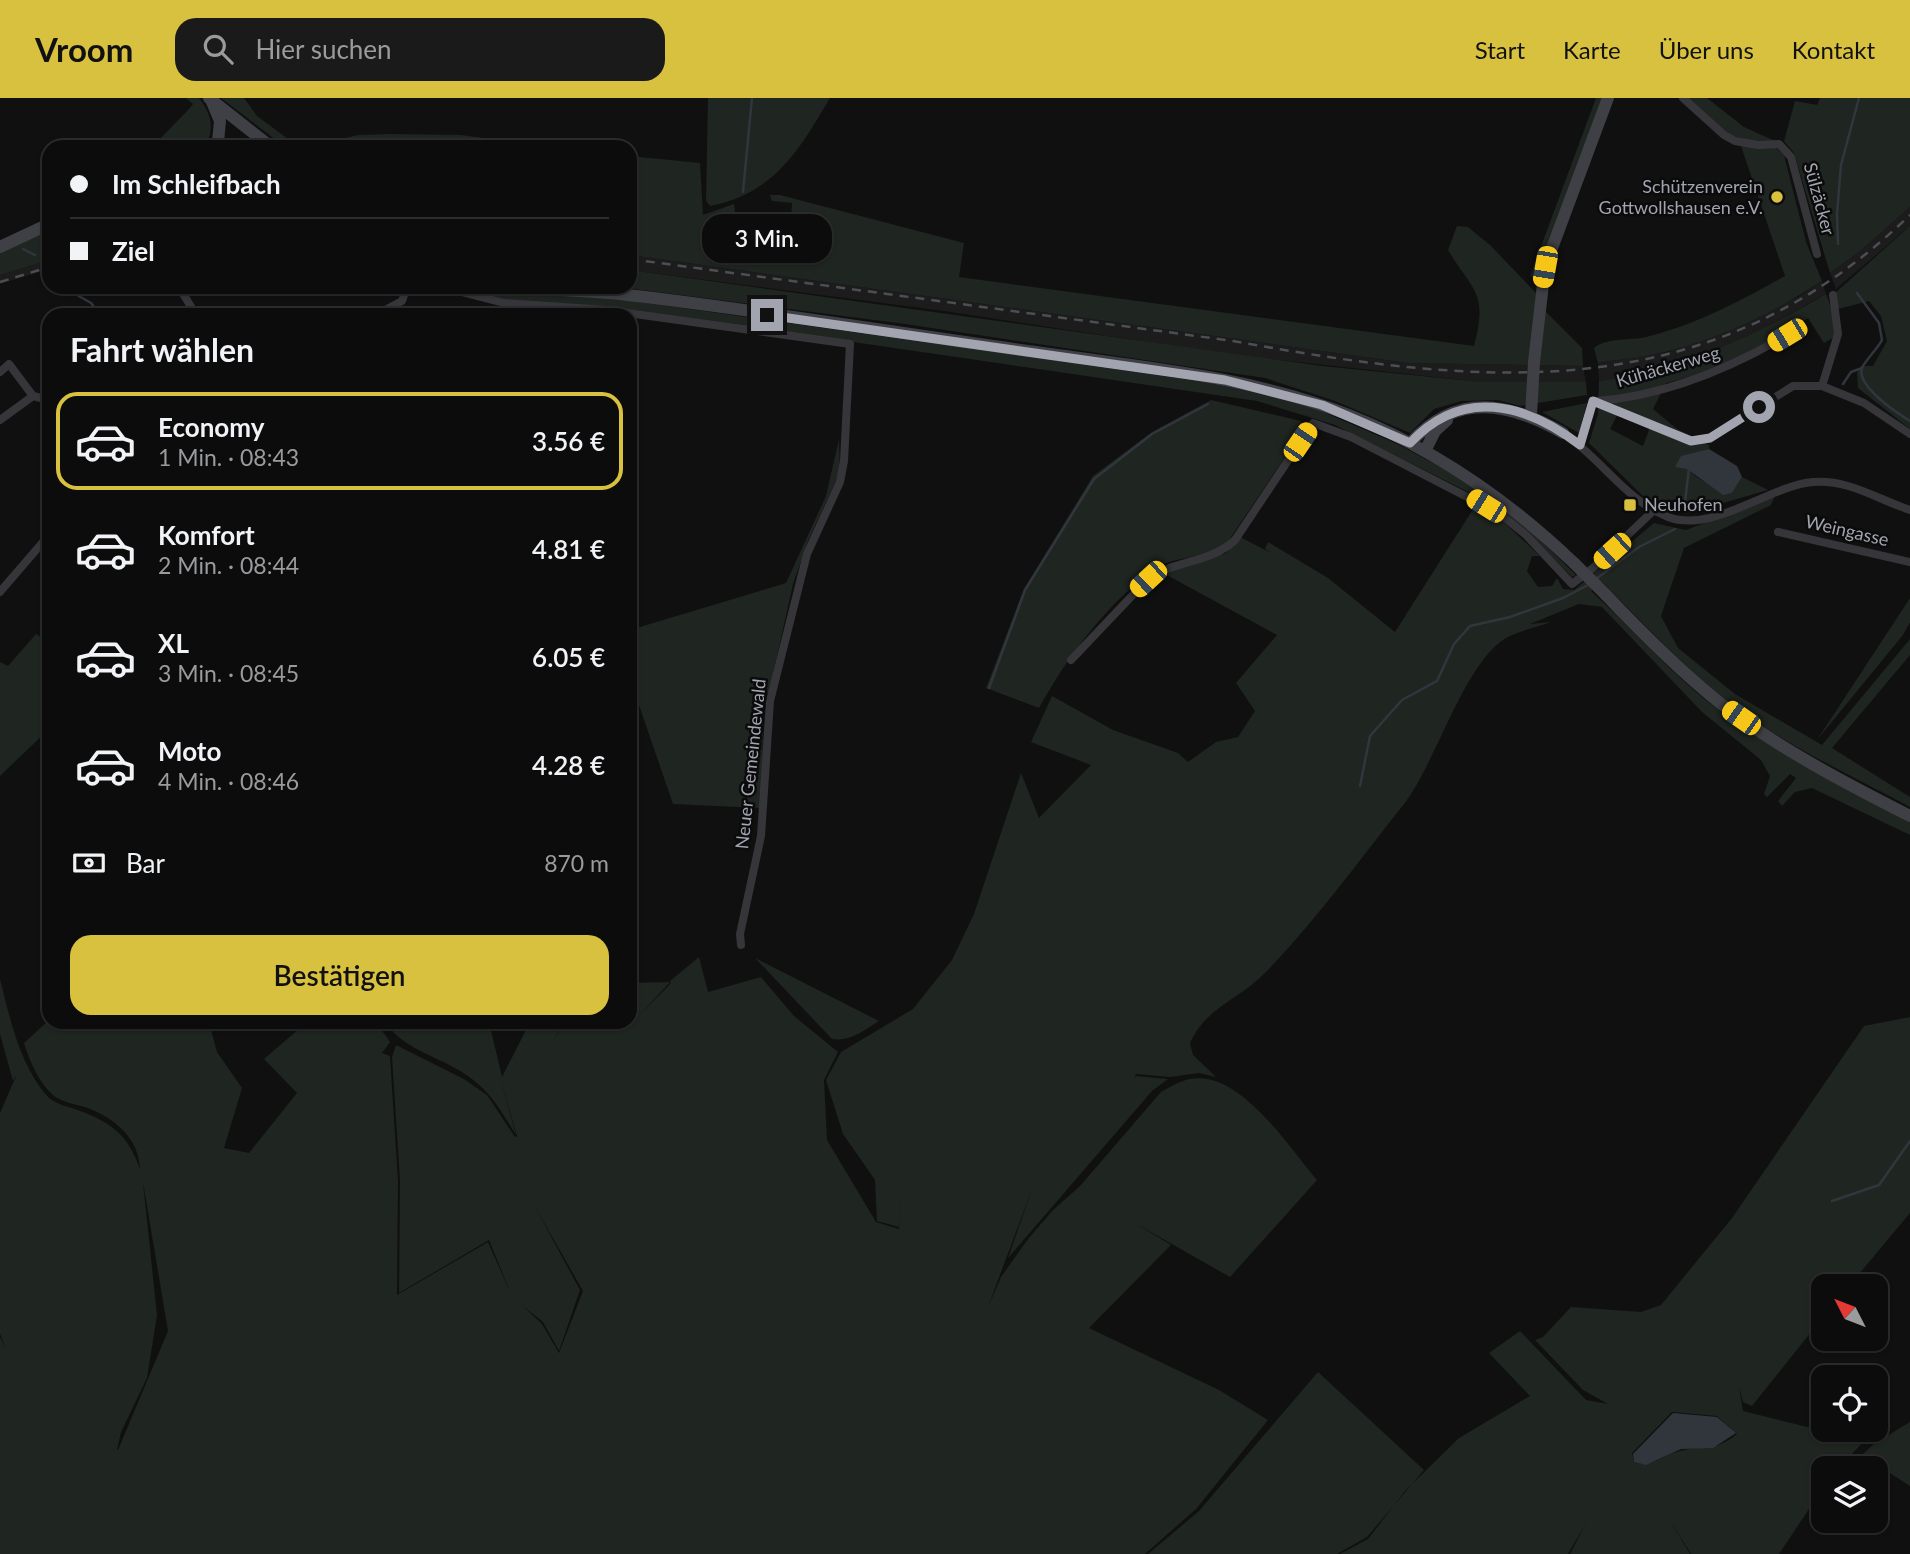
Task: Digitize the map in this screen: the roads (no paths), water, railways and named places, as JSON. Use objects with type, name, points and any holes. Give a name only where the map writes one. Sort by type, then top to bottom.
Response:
[{"type":"main road","points":[[1531,415],[1545,267],[1608,98]]},
{"type":"main road","points":[[210,99],[262,140]]},
{"type":"main road","points":[[210,99],[220,121],[217,140]]},
{"type":"main road","points":[[221,140],[238,121]]},
{"type":"main road","points":[[0,247],[42,227]]},
{"type":"main road","points":[[604,294],[1225,380],[1322,405],[1410,443],[1497,496],[1574,563],[1642,633],[1721,704],[1812,763],[1910,816]]},
{"type":"main road","points":[[1410,443],[1441,416],[1460,408],[1472,407],[1531,415],[1563,433]]},
{"type":"main road","points":[[1425,451],[1435,431],[1445,421],[1472,407]]},
{"type":"street","name":"Sülzäcker","points":[[1683,98],[1724,135],[1747,144],[1779,144],[1791,157],[1817,254]]},
{"type":"street","points":[[389,308],[402,301],[405,294]]},
{"type":"street","name":"Neuer Gemeindewald","points":[[470,294],[505,303],[578,308]]},
{"type":"street","points":[[1822,386],[1838,334],[1833,295]]},
{"type":"street","name":"Neuer Gemeindewald","points":[[637,314],[850,344],[848,423],[840,482],[807,554],[770,701],[761,836],[740,934],[741,945]]},
{"type":"street","name":"Kühäckerweg","points":[[1593,401],[1612,400],[1696,379],[1747,358],[1787,335]]},
{"type":"street","points":[[0,372],[9,364],[33,396],[42,398]]},
{"type":"street","points":[[1580,445],[1593,401],[1691,441],[1698,441],[1710,438],[1793,386],[1822,386],[1864,403],[1910,434]]},
{"type":"street","points":[[0,420],[33,396]]},
{"type":"street","points":[[1071,660],[1148,579],[1163,568],[1225,550],[1235,540],[1313,423],[1351,437],[1500,514],[1526,535],[1572,584],[1603,559],[1654,510]]},
{"type":"street","points":[[1563,433],[1580,445],[1634,497],[1670,518],[1703,518],[1798,485],[1826,482],[1860,489],[1910,510]]},
{"type":"street","name":"Weingasse","points":[[1778,532],[1910,562]]},
{"type":"street","points":[[0,592],[42,543]]},
{"type":"waterway","points":[[743,192],[752,98]]},
{"type":"waterway","points":[[1838,244],[1837,214],[1841,165],[1859,98]]},
{"type":"waterway","points":[[23,249],[35,255]]},
{"type":"waterway","points":[[1857,293],[1879,323],[1882,340],[1862,368],[1865,383],[1879,398],[1910,421]]},
{"type":"waterway","points":[[75,294],[95,308]]},
{"type":"waterway","points":[[1843,384],[1851,372],[1862,368]]},
{"type":"waterway","points":[[989,688],[1025,590],[1094,479],[1152,434],[1208,404]]},
{"type":"waterway","points":[[1685,502],[1689,468]]},
{"type":"waterway","points":[[1596,579],[1639,547],[1675,529]]},
{"type":"waterway","points":[[1360,786],[1370,736],[1402,700],[1437,681],[1454,644],[1470,626],[1510,617],[1563,598],[1588,585]]},
{"type":"waterway","points":[[1832,1201],[1879,1185],[1910,1141]]},
{"type":"railway","points":[[637,260],[1233,341],[1327,357],[1418,368],[1506,372],[1591,368],[1674,352],[1755,323],[1834,278],[1910,215]]},
{"type":"railway","points":[[0,282],[42,269]]},
{"type":"place","name":"Schützenverein Gottwollshausen e.V.","points":[[1777,197]]},
{"type":"place","name":"Neuhofen","points":[[1630,505]]}]
